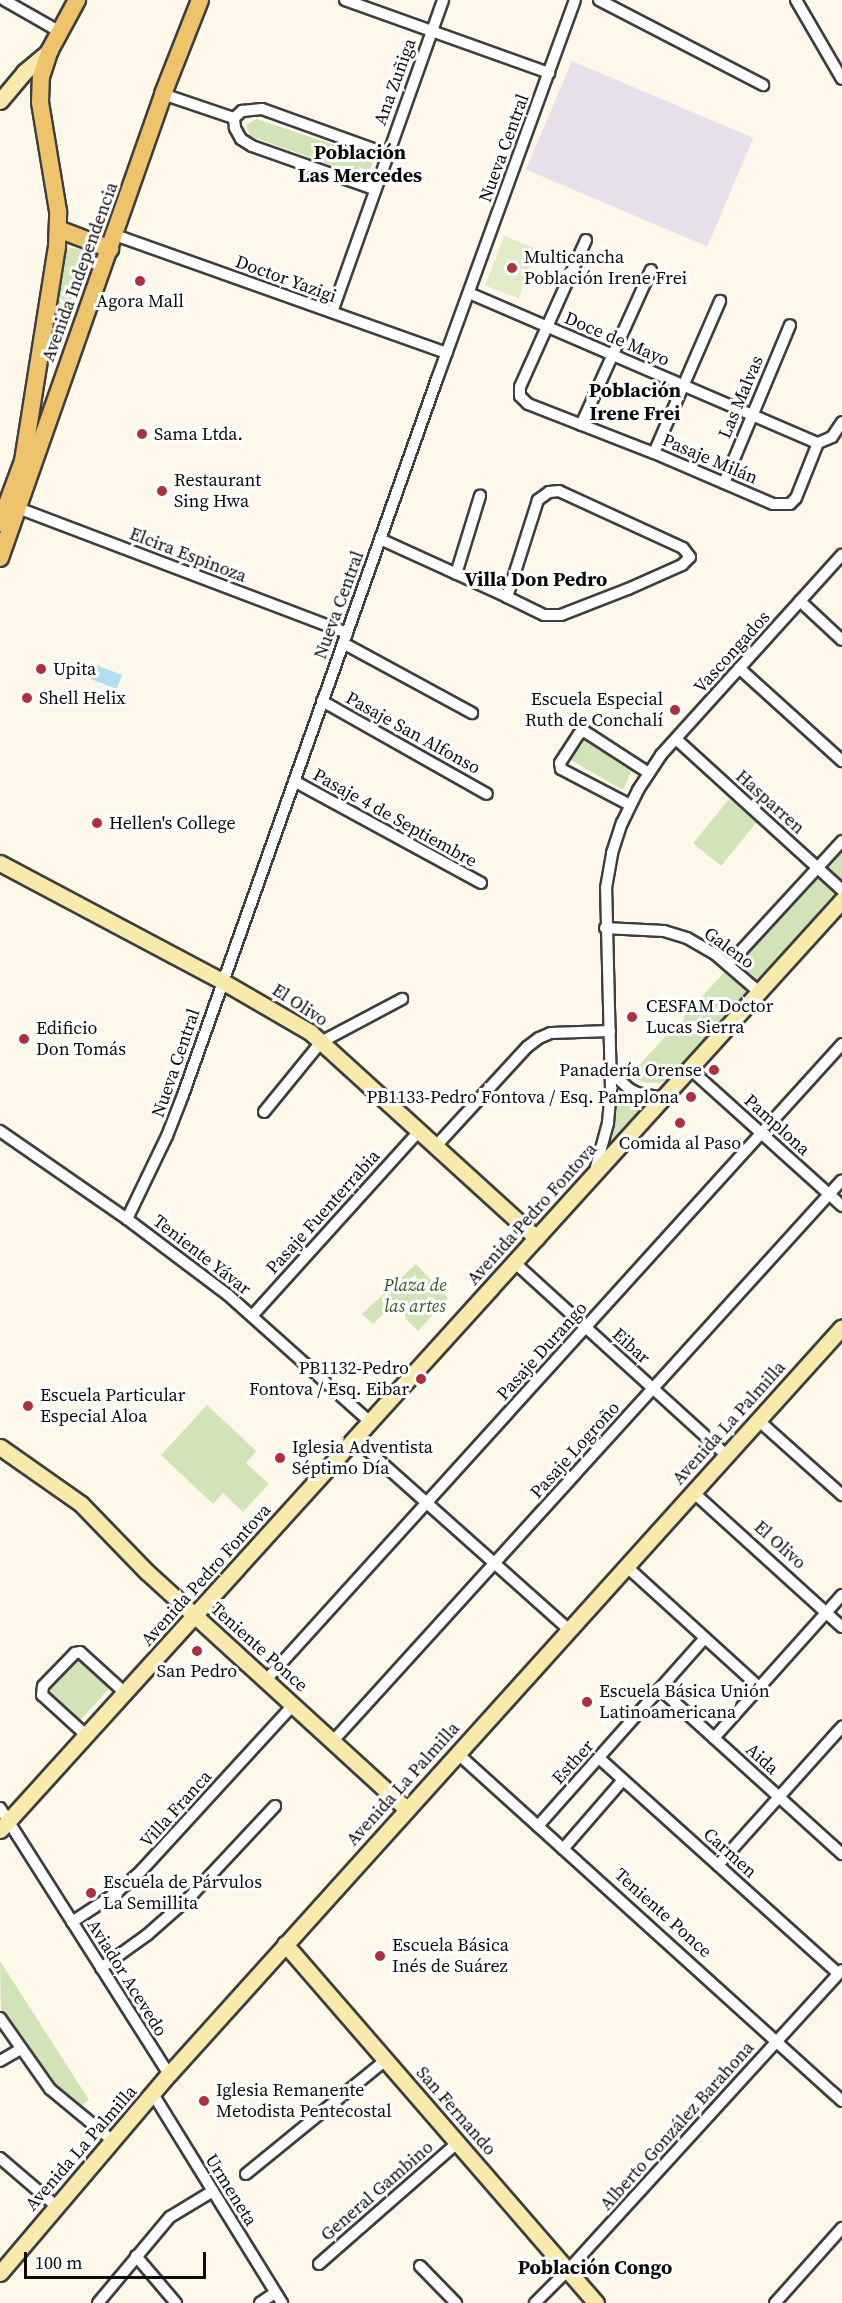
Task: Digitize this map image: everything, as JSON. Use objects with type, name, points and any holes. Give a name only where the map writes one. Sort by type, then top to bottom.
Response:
[{"type":"main road","name":"Avenida Independencia","points":[[0,523],[23,461],[58,229],[56,192],[40,102],[41,76],[50,50],[77,0]]},
{"type":"main road","name":"Avenida Independencia","points":[[0,558],[113,242],[163,94],[201,0]]},
{"type":"main road","points":[[58,229],[113,242]]},
{"type":"street","points":[[4,0],[60,32]]},
{"type":"street","points":[[345,0],[549,73]]},
{"type":"street","name":"Ana Zuñiga","points":[[332,312],[443,0]]},
{"type":"street","name":"Nueva Central","points":[[127,1219],[174,1120],[380,539],[575,0]]},
{"type":"street","points":[[599,0],[763,85]]},
{"type":"street","points":[[796,0],[842,79]]},
{"type":"street","points":[[0,101],[24,72],[50,50]]},
{"type":"street","points":[[163,94],[234,118]]},
{"type":"street","points":[[234,118],[243,111],[262,109],[387,154]]},
{"type":"street","points":[[234,118],[235,128],[241,139],[252,146],[374,189]]},
{"type":"street","points":[[547,327],[586,240]]},
{"type":"street","name":"Doctor Yazigi","points":[[113,242],[332,312],[447,353]]},
{"type":"street","points":[[581,425],[651,270]]},
{"type":"street","name":"Doce de Mayo","points":[[469,293],[818,443]]},
{"type":"street","points":[[654,453],[720,301]]},
{"type":"street","name":"Las Malvas","points":[[724,483],[790,325]]},
{"type":"street","name":"Pasaje Milán","points":[[547,327],[519,387],[520,396],[528,404],[654,453],[773,504],[790,504],[796,498],[818,443]]},
{"type":"street","points":[[818,443],[832,437],[842,422]]},
{"type":"street","points":[[380,539],[544,615],[561,615],[682,566],[690,557],[683,548],[559,491],[549,492],[538,500],[507,597]]},
{"type":"street","points":[[456,574],[480,496]]},
{"type":"street","name":"Elcira Espinoza","points":[[18,508],[345,638],[472,713]]},
{"type":"street","name":"Vascongados","points":[[591,1178],[599,1161],[608,1123],[611,1072],[605,928],[609,868],[617,837],[630,805],[649,773],[676,739],[842,555]]},
{"type":"street","points":[[800,601],[842,640]]},
{"type":"street","points":[[739,668],[842,761]]},
{"type":"street","name":"Pasaje San Alfonso","points":[[322,701],[488,794]]},
{"type":"street","points":[[630,805],[561,769],[560,763],[579,734],[584,731],[649,773]]},
{"type":"street","name":"Hasparren","points":[[676,739],[842,890]]},
{"type":"street","name":"Pasaje 4 de Septiembre","points":[[294,781],[481,883]]},
{"type":"street","points":[[729,964],[842,841]]},
{"type":"street","name":"El Olivo","points":[[0,863],[222,981],[294,1022],[321,1042],[536,1238]]},
{"type":"street","name":"Avenida Pedro Fontova","points":[[3,1820],[125,1693],[842,900]]},
{"type":"street","name":"Galeno","points":[[605,928],[664,931],[687,938],[729,964],[759,992]]},
{"type":"street","points":[[264,1112],[321,1042],[402,999]]},
{"type":"street","points":[[435,1146],[527,1047],[539,1038],[551,1034],[610,1031]]},
{"type":"street","name":"Pasaje Durango","points":[[266,1680],[842,1044]]},
{"type":"street","name":"Pamplona","points":[[690,1068],[842,1206]]},
{"type":"street","points":[[611,1072],[637,1093],[657,1097],[666,1095]]},
{"type":"street","name":"Teniente Yávar","points":[[0,1131],[127,1219],[228,1294],[370,1422]]},
{"type":"street","name":"Pasaje Fuenterrabia","points":[[252,1316],[419,1131]]},
{"type":"street","name":"Pasaje Logroño","points":[[333,1741],[842,1180]]},
{"type":"street","name":"Eibar","points":[[514,1262],[726,1455]]},
{"type":"street","name":"Avenida La Palmilla","points":[[1,2270],[169,2074],[842,1327]]},
{"type":"street","points":[[758,1420],[841,1491]]},
{"type":"street","points":[[354,1439],[568,1630]]},
{"type":"street","name":"Teniente Ponce","points":[[0,1447],[81,1504],[147,1572],[407,1809]]},
{"type":"street","name":"El Olivo","points":[[693,1492],[842,1627]]},
{"type":"street","points":[[626,1566],[759,1687]]},
{"type":"street","points":[[714,1738],[842,1595]]},
{"type":"street","name":"Esther","points":[[538,1827],[705,1638]]},
{"type":"street","points":[[86,1735],[42,1695],[43,1686],[75,1653],[80,1652],[125,1693]]},
{"type":"street","name":"Aida","points":[[660,1689],[842,1854]]},
{"type":"street","name":"Villa Franca","points":[[72,1922],[116,1893],[141,1871],[293,1705]]},
{"type":"street","points":[[718,1865],[842,1727]]},
{"type":"street","name":"Teniente Ponce","points":[[457,1753],[842,2101]]},
{"type":"street","name":"Carmen","points":[[599,1758],[840,1972]]},
{"type":"street","points":[[563,1849],[623,1779]]},
{"type":"street","points":[[101,1968],[147,1935],[189,1898],[275,1806]]},
{"type":"street","name":"Aviador Acevedo","points":[[3,1820],[72,1922],[169,2074]]},
{"type":"street","name":"San Fernando","points":[[285,1944],[596,2303]]},
{"type":"street","name":"Alberto González Barahona","points":[[535,2303],[568,2270],[840,1972]]},
{"type":"street","points":[[0,2018],[50,2089],[113,2141]]},
{"type":"street","points":[[0,2061],[21,2049]]},
{"type":"street","points":[[246,2174],[386,2060]]},
{"type":"street","name":"Urmeneta","points":[[153,2094],[282,2303]]},
{"type":"street","name":"General Gambino","points":[[319,2264],[457,2143]]},
{"type":"street","points":[[0,2158],[56,2206]]},
{"type":"street","points":[[98,2303],[170,2217],[213,2192]]},
{"type":"street","points":[[775,2303],[842,2228]]},
{"type":"street","points":[[136,2256],[176,2303]]},
{"type":"street","points":[[420,2266],[456,2303]]},
{"type":"street","points":[[260,2303],[275,2293]]},
{"type":"shaded area","points":[[572,61],[753,138],[707,247],[526,170]]},
{"type":"green space","points":[[256,119],[374,158],[367,178],[250,136],[246,125]]},
{"type":"green space","name":"Multicancha Población Irene Frei","points":[[504,236],[538,249],[519,298],[485,285]]},
{"type":"green space","points":[[65,247],[79,249],[89,255],[40,392]]},
{"type":"green space","points":[[583,735],[632,770],[623,790],[569,759]]},
{"type":"green space","points":[[729,799],[757,822],[721,866],[693,843]]},
{"type":"green space","points":[[842,844],[842,890],[667,1082],[647,1083],[629,1076]]},
{"type":"green space","points":[[619,1096],[645,1109],[611,1147]]},
{"type":"green space","name":"Plaza de las artes","points":[[416,1264],[448,1298],[418,1331],[392,1305],[373,1324],[362,1314]]},
{"type":"green space","points":[[207,1405],[256,1451],[246,1463],[269,1484],[243,1512],[223,1493],[213,1504],[161,1455]]},
{"type":"green space","points":[[77,1657],[110,1687],[80,1721],[47,1690]]},
{"type":"green space","points":[[0,1961],[89,2100],[79,2107],[47,2078],[1,2009]]},
{"type":"water","points":[[96,665],[122,675],[117,689],[91,679]]},
{"type":"place","name":"Multicancha Población Irene Frei","points":[[512,268]]},
{"type":"place","name":"Agora Mall","points":[[140,281]]},
{"type":"place","name":"Sama Ltda.","points":[[142,434]]},
{"type":"place","name":"Restaurant Sing Hwa","points":[[162,491]]},
{"type":"place","name":"Upita","points":[[41,669]]},
{"type":"place","name":"Shell Helix","points":[[27,698]]},
{"type":"place","name":"Escuela Especial Ruth de Conchalí","points":[[675,710]]},
{"type":"place","name":"Hellen's College","points":[[97,823]]},
{"type":"place","name":"CESFAM Doctor Lucas Sierra","points":[[632,1017]]},
{"type":"place","name":"Edificio Don Tomás","points":[[24,1039]]},
{"type":"place","name":"Panadería Orense","points":[[714,1070]]},
{"type":"place","name":"PB1133-Pedro Fontova / Esq. Pamplona","points":[[691,1097]]},
{"type":"place","name":"Comida al Paso","points":[[680,1123]]},
{"type":"place","name":"PB1132-Pedro Fontova / Esq. Eibar","points":[[421,1379]]},
{"type":"place","name":"Escuela Particular Especial Aloa","points":[[28,1406]]},
{"type":"place","name":"Iglesia Adventista Séptimo Día","points":[[280,1458]]},
{"type":"place","name":"San Pedro","points":[[197,1651]]},
{"type":"place","name":"Escuela Básica Unión Latinoamericana","points":[[587,1702]]},
{"type":"place","name":"Escuela de Párvulos La Semillita","points":[[91,1893]]},
{"type":"place","name":"Escuela Básica Inés de Suárez","points":[[380,1956]]},
{"type":"place","name":"Iglesia Remanente Metodista Pentecostal","points":[[204,2101]]},
{"type":"district","name":"Población Las Mercedes","points":[[360,164]]},
{"type":"district","name":"Población Irene Frei","points":[[635,402]]},
{"type":"district","name":"Villa Don Pedro","points":[[536,579]]},
{"type":"district","name":"Población Congo","points":[[595,2267]]}]
